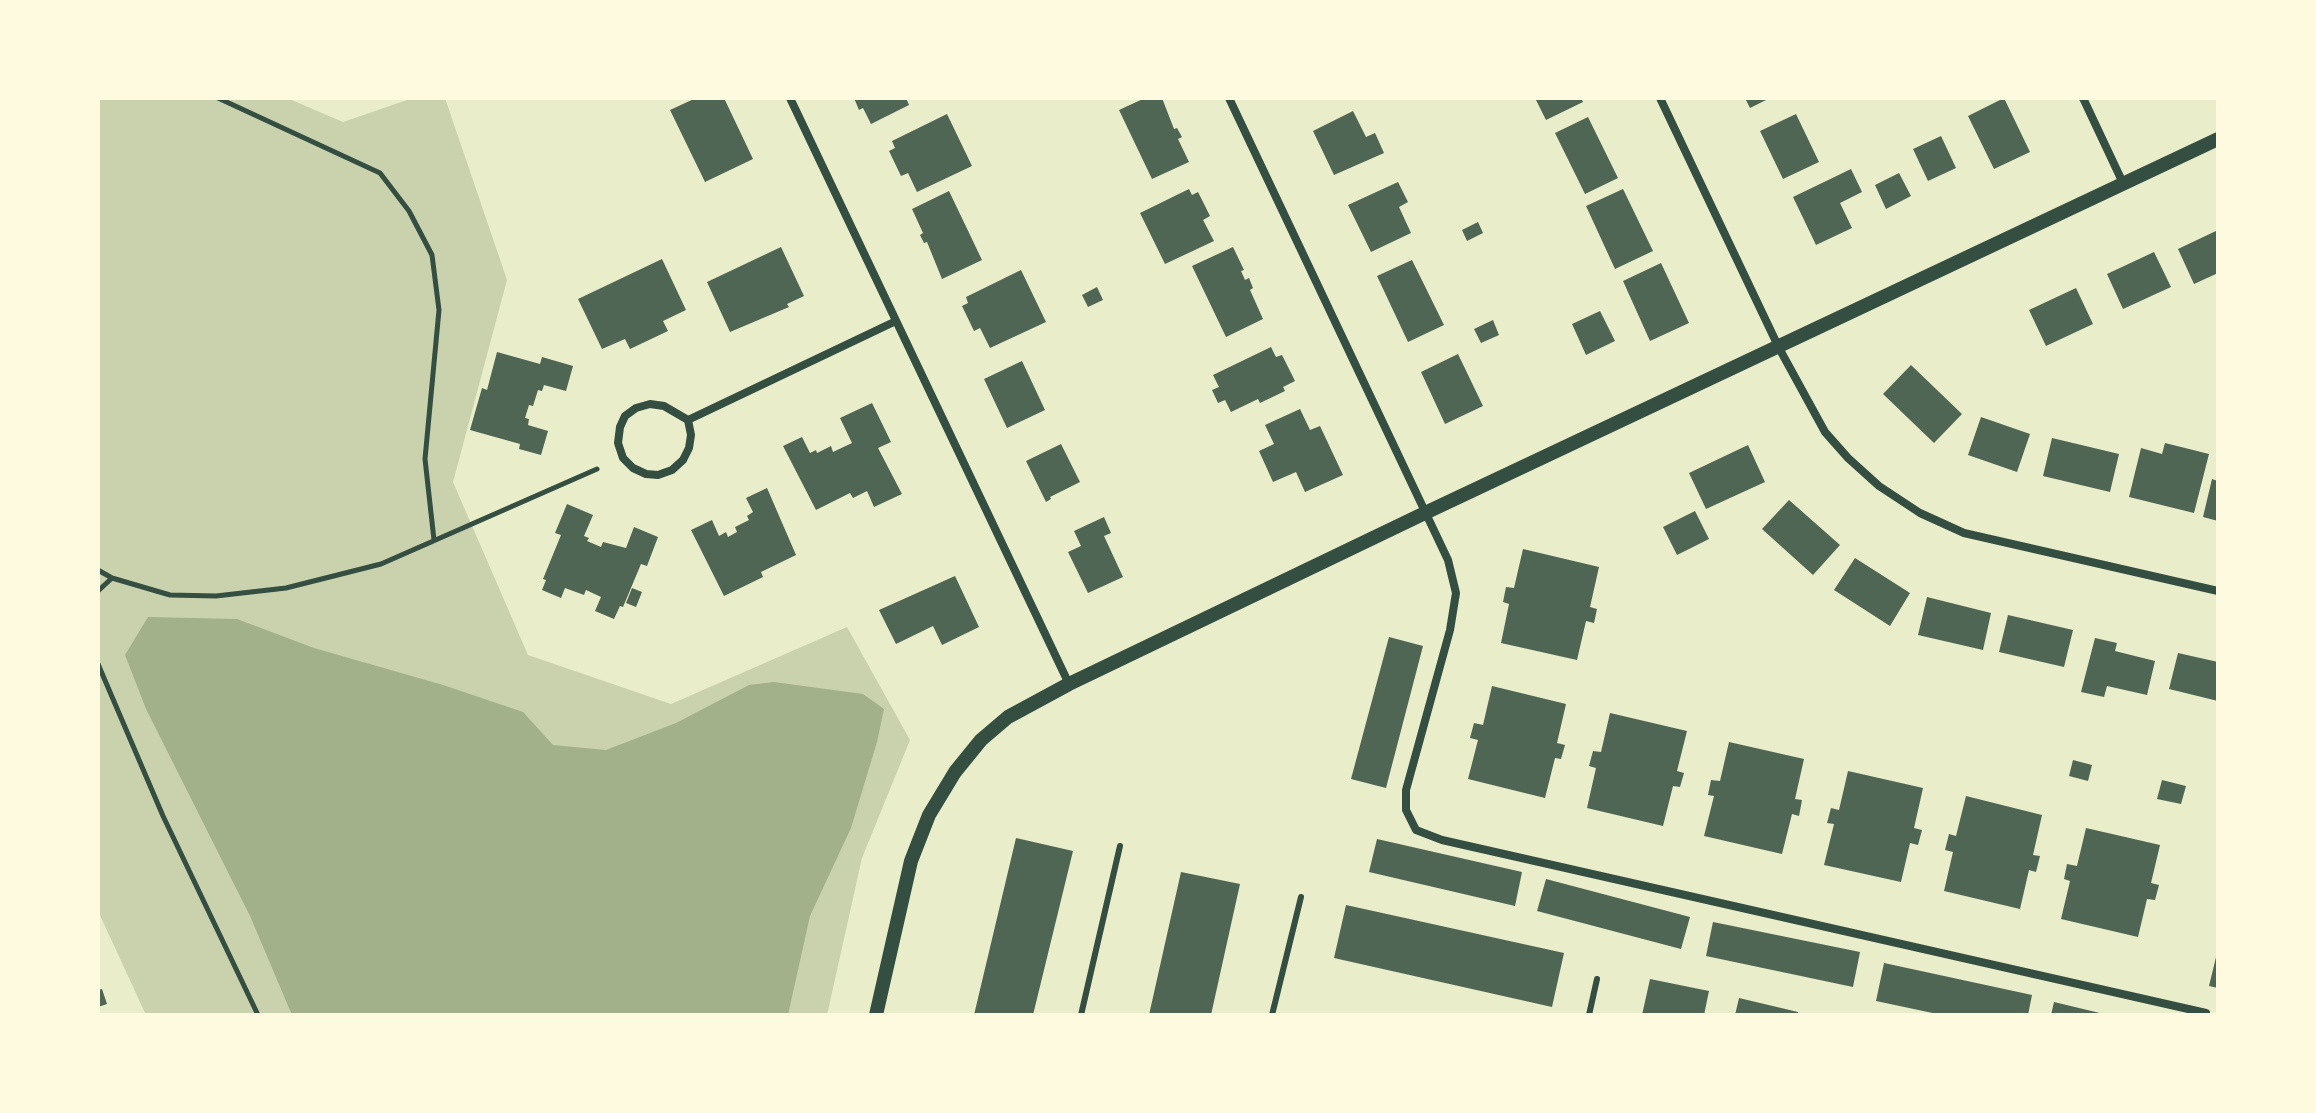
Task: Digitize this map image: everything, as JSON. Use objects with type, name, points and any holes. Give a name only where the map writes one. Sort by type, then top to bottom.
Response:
[{"type":"street","points":[[790,98],[1069,684]]},
{"type":"street","points":[[1229,98],[1448,560],[1456,593],[1450,630],[1406,790],[1406,810],[1416,830],[1442,840],[2206,1013]]},
{"type":"street","points":[[1660,98],[1779,348],[1825,432],[1879,486],[1920,513],[1964,533],[2218,591]]},
{"type":"street","points":[[2083,98],[2123,183]]},
{"type":"street","points":[[876,1015],[911,861],[929,815],[948,782],[981,740],[1008,717],[1069,684],[1425,513],[2218,139]]},
{"type":"street","points":[[688,420],[896,321]]},
{"type":"street","points":[[650,404],[664,406],[688,420],[691,435],[689,448],[683,460],[672,470],[658,475],[646,474],[633,468],[623,458],[618,443],[620,427],[625,416],[636,408],[650,404]]},
{"type":"lane","points":[[1081,1015],[1120,846]]},
{"type":"lane","points":[[1272,1015],[1301,897]]},
{"type":"lane","points":[[1589,1015],[1597,979]]},
{"type":"path","points":[[218,98],[380,173],[409,211],[432,255],[439,310],[425,459],[434,540]]},
{"type":"path","points":[[98,570],[112,578],[170,595],[216,596],[286,588],[381,564],[597,469]]},
{"type":"path","points":[[98,591],[112,578]]},
{"type":"path","points":[[98,664],[163,816],[258,1015]]},
{"type":"shaded area","points":[[98,98],[287,98],[343,122],[413,98],[445,98],[507,280],[453,482],[528,655],[671,704],[847,627],[910,740],[862,858],[827,1015],[146,1015],[98,911]]},
{"type":"shaded area","points":[[148,617],[237,619],[314,648],[523,712],[553,745],[606,750],[676,723],[749,685],[774,682],[863,694],[884,709],[877,742],[851,828],[810,916],[788,1015],[292,1015],[250,916],[146,709],[125,655]]},
{"type":"building","points":[[696,98],[724,98],[753,159],[705,182],[670,110]]},
{"type":"building","points":[[854,98],[906,98],[909,105],[871,124]]},
{"type":"building","points":[[1145,98],[1162,98],[1174,129],[1177,128],[1182,137],[1178,139],[1189,162],[1152,179],[1119,110]]},
{"type":"building","points":[[1535,98],[1581,98],[1583,102],[1546,120]]},
{"type":"building","points":[[1745,98],[1770,98],[1750,108]]},
{"type":"building","points":[[2004,98],[2030,152],[1994,169],[1968,116]]},
{"type":"building","points":[[1353,111],[1366,137],[1375,133],[1384,153],[1334,175],[1313,131]]},
{"type":"building","points":[[947,114],[972,166],[917,192],[908,173],[901,176],[889,151],[895,148],[892,141]]},
{"type":"building","points":[[1796,114],[1819,162],[1783,179],[1760,131]]},
{"type":"building","points":[[1588,117],[1618,178],[1585,194],[1555,133]]},
{"type":"building","points":[[1941,136],[1956,168],[1928,181],[1913,149]]},
{"type":"building","points":[[1851,169],[1862,192],[1840,203],[1852,228],[1816,245],[1793,197]]},
{"type":"building","points":[[1899,173],[1911,196],[1886,209],[1875,185]]},
{"type":"building","points":[[1398,182],[1408,202],[1399,207],[1411,233],[1371,252],[1348,205]]},
{"type":"building","points":[[1189,189],[1192,195],[1198,192],[1210,216],[1203,220],[1214,241],[1165,264],[1140,213]]},
{"type":"building","points":[[1623,189],[1653,251],[1615,269],[1586,206]]},
{"type":"building","points":[[949,191],[982,260],[942,279],[927,242],[924,243],[920,235],[923,233],[912,209]]},
{"type":"building","points":[[1478,222],[1483,233],[1467,241],[1462,230]]},
{"type":"building","points":[[2218,230],[2218,273],[2194,284],[2178,249]]},
{"type":"building","points":[[781,247],[804,296],[787,304],[789,307],[730,332],[707,282]]},
{"type":"building","points":[[1233,247],[1244,270],[1241,271],[1245,280],[1249,278],[1253,288],[1250,290],[1263,319],[1226,337],[1192,266]]},
{"type":"building","points":[[2154,252],[2171,287],[2123,309],[2107,274]]},
{"type":"building","points":[[662,259],[686,310],[663,321],[668,331],[630,349],[625,339],[602,349],[578,299]]},
{"type":"building","points":[[1412,260],[1444,325],[1408,342],[1377,276]]},
{"type":"building","points":[[1661,263],[1689,323],[1650,341],[1623,281]]},
{"type":"building","points":[[1021,270],[1046,322],[990,348],[980,328],[974,331],[962,306],[968,303],[966,297]]},
{"type":"building","points":[[1097,287],[1103,300],[1088,307],[1082,295]]},
{"type":"building","points":[[2076,288],[2093,324],[2046,346],[2029,310]]},
{"type":"building","points":[[1600,311],[1615,341],[1586,355],[1572,324]]},
{"type":"building","points":[[1493,320],[1499,335],[1481,343],[1474,329]]},
{"type":"building","points":[[1271,347],[1276,357],[1282,355],[1295,381],[1283,387],[1285,391],[1231,412],[1225,400],[1218,403],[1212,390],[1219,387],[1213,375]]},
{"type":"building","points":[[497,352],[540,364],[542,357],[573,366],[566,391],[544,385],[542,391],[538,390],[533,406],[529,405],[525,418],[529,419],[528,425],[548,431],[541,455],[519,449],[520,444],[470,430],[482,388],[487,390]]},
{"type":"building","points":[[1458,354],[1483,406],[1445,424],[1421,372]]},
{"type":"building","points":[[1022,361],[1045,410],[1007,428],[984,379]]},
{"type":"building","points":[[1911,365],[1962,414],[1934,443],[1883,394]]},
{"type":"building","points":[[872,403],[891,442],[878,448],[902,494],[874,507],[867,491],[853,498],[850,493],[816,510],[783,446],[802,437],[810,453],[816,450],[817,453],[831,446],[833,452],[852,443],[840,418]]},
{"type":"building","points":[[1300,409],[1310,430],[1320,426],[1343,475],[1305,492],[1296,472],[1273,482],[1259,451],[1274,444],[1265,425]]},
{"type":"building","points":[[1981,417],[2030,434],[2017,472],[1968,455]]},
{"type":"building","points":[[2052,438],[2119,454],[2110,492],[2043,476]]},
{"type":"building","points":[[2165,443],[2209,454],[2194,513],[2129,497],[2141,448],[2162,454]]},
{"type":"building","points":[[1061,444],[1080,482],[1046,502],[1026,461]]},
{"type":"building","points":[[1748,445],[1765,482],[1706,509],[1689,473]]},
{"type":"building","points":[[2212,479],[2218,481],[2218,521],[2203,517]]},
{"type":"building","points":[[767,488],[796,555],[761,572],[763,577],[724,596],[691,530],[712,520],[719,536],[726,532],[728,537],[737,532],[735,527],[749,520],[747,516],[753,512],[746,498]]},
{"type":"building","points":[[1789,500],[1840,545],[1813,575],[1762,529]]},
{"type":"building","points":[[567,504],[593,515],[584,536],[589,538],[587,541],[601,547],[603,542],[626,548],[634,527],[658,537],[647,566],[641,564],[623,607],[620,606],[614,619],[595,611],[601,597],[586,590],[584,595],[565,588],[561,598],[542,590],[546,580],[543,579],[561,535],[555,533]]},
{"type":"building","points":[[1695,511],[1709,539],[1677,555],[1663,527]]},
{"type":"building","points":[[1104,517],[1111,533],[1104,536],[1123,577],[1088,593],[1068,552],[1081,546],[1074,531]]},
{"type":"building","points":[[1523,549],[1599,567],[1590,607],[1597,609],[1594,623],[1586,621],[1577,660],[1501,643],[1509,604],[1503,602],[1506,587],[1514,588]]},
{"type":"building","points":[[1855,558],[1910,593],[1890,626],[1834,590]]},
{"type":"building","points":[[955,576],[979,627],[942,645],[933,626],[896,644],[879,610]]},
{"type":"building","points":[[632,588],[642,592],[636,607],[626,603]]},
{"type":"building","points":[[1927,597],[1991,613],[1983,650],[1918,635]]},
{"type":"building","points":[[2008,615],[2073,630],[2064,667],[1999,652]]},
{"type":"building","points":[[1389,637],[1423,646],[1386,788],[1351,779]]},
{"type":"building","points":[[2095,638],[2117,643],[2115,651],[2155,661],[2147,695],[2107,686],[2104,697],[2081,692]]},
{"type":"building","points":[[2178,653],[2218,662],[2218,701],[2169,689]]},
{"type":"building","points":[[1492,686],[1566,704],[1557,743],[1565,745],[1561,759],[1555,758],[1545,798],[1468,779],[1478,740],[1470,738],[1474,723],[1483,725]]},
{"type":"building","points":[[1610,713],[1687,731],[1677,771],[1684,773],[1680,787],[1673,786],[1663,826],[1587,808],[1596,768],[1589,766],[1593,751],[1601,752]]},
{"type":"building","points":[[1729,742],[1804,759],[1795,799],[1802,800],[1799,816],[1792,814],[1782,854],[1704,836],[1714,796],[1708,795],[1711,780],[1720,781]]},
{"type":"building","points":[[2073,760],[2092,765],[2088,781],[2069,776]]},
{"type":"building","points":[[1848,771],[1923,788],[1914,828],[1922,830],[1918,845],[1910,843],[1901,882],[1824,865],[1834,824],[1827,823],[1831,808],[1839,810]]},
{"type":"building","points":[[2162,780],[2186,786],[2181,804],[2157,799]]},
{"type":"building","points":[[1966,796],[2042,815],[2033,855],[2040,856],[2036,872],[2029,870],[2020,909],[1944,891],[1953,852],[1945,850],[1949,834],[1956,836]]},
{"type":"building","points":[[2086,828],[2160,845],[2151,883],[2159,885],[2155,900],[2147,899],[2138,937],[2061,919],[2070,881],[2064,879],[2067,864],[2077,866]]},
{"type":"building","points":[[1016,838],[1073,851],[1033,1015],[974,1015]]},
{"type":"building","points":[[1377,839],[1522,872],[1515,906],[1369,872]]},
{"type":"building","points":[[1181,872],[1240,884],[1211,1015],[1149,1015]]},
{"type":"building","points":[[1546,879],[1690,917],[1681,949],[1537,911]]},
{"type":"building","points":[[1346,905],[1564,953],[1552,1007],[1334,958]]},
{"type":"building","points":[[1713,922],[1860,952],[1853,987],[1706,956]]},
{"type":"building","points":[[2218,953],[2218,988],[2209,986]]},
{"type":"building","points":[[1884,963],[2032,995],[2028,1015],[1942,1015],[1876,1001]]},
{"type":"building","points":[[1650,979],[1709,991],[1704,1015],[1642,1015]]},
{"type":"building","points":[[102,989],[107,1004],[98,1007],[98,990]]},
{"type":"building","points":[[1739,998],[1798,1012],[1797,1015],[1735,1015]]},
{"type":"building","points":[[2054,1002],[2104,1014],[2051,1015]]}]
